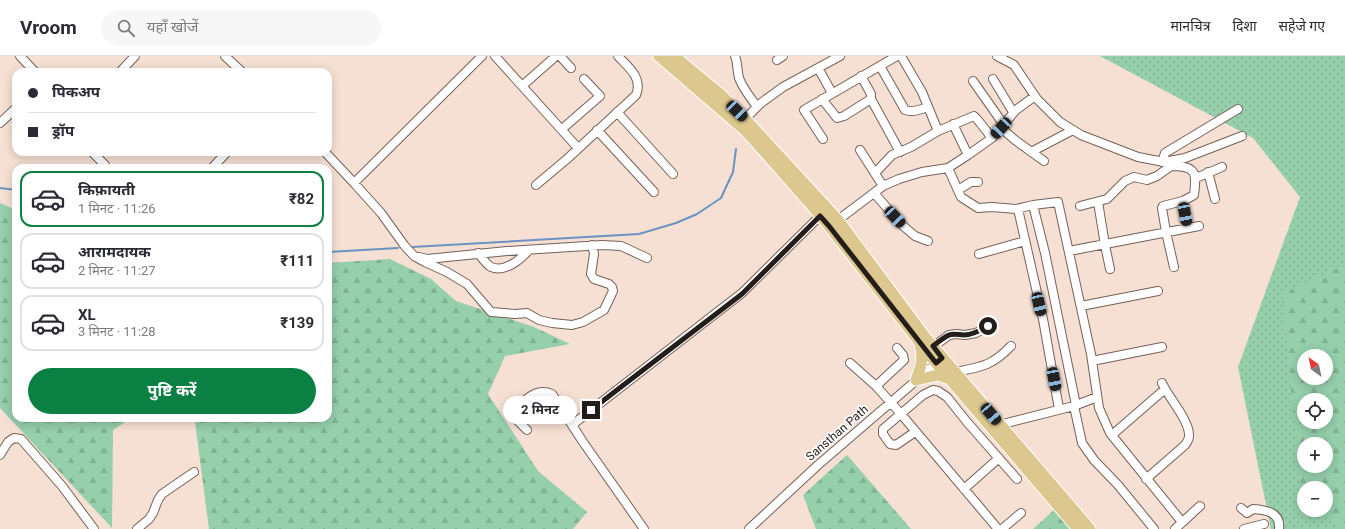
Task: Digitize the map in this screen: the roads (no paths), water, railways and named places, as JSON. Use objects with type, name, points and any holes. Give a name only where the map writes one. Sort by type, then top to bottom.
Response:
[{"type":"main road","points":[[659,56],[746,131],[834,232],[919,342],[939,360],[952,375],[1078,529]]},
{"type":"main road","points":[[674,56],[720,94],[838,220],[933,346],[939,360]]},
{"type":"main road","points":[[916,380],[923,356],[919,342]]},
{"type":"main road","points":[[916,380],[938,375],[952,375],[999,425],[1090,529]]},
{"type":"street","points":[[20,56],[31,68]]},
{"type":"street","points":[[124,68],[135,56]]},
{"type":"street","points":[[225,56],[232,68]]},
{"type":"street","points":[[354,183],[482,56]]},
{"type":"street","points":[[495,56],[578,148]]},
{"type":"street","points":[[522,86],[556,56]]},
{"type":"street","points":[[560,56],[571,68]]},
{"type":"street","points":[[536,185],[636,95],[639,88],[638,82],[634,74],[618,56]]},
{"type":"street","points":[[735,56],[738,62],[737,70],[740,79],[757,106]]},
{"type":"street","points":[[745,119],[757,106],[783,87],[840,56]]},
{"type":"street","points":[[824,139],[804,110],[897,56]]},
{"type":"street","points":[[901,56],[922,92],[938,131]]},
{"type":"street","points":[[997,56],[1014,65],[1035,96],[1060,122],[1081,135],[1138,157],[1185,166],[1193,171],[1196,178],[1194,195],[1163,206],[1162,208],[1174,267]]},
{"type":"street","points":[[880,66],[905,110],[914,111],[927,107]]},
{"type":"street","points":[[818,68],[832,93]]},
{"type":"street","points":[[861,76],[871,94],[871,99],[900,152]]},
{"type":"street","points":[[993,78],[1013,112]]},
{"type":"street","points":[[562,129],[600,96],[584,79]]},
{"type":"street","points":[[973,80],[1002,126],[1030,152],[1044,161]]},
{"type":"street","points":[[838,220],[883,186],[922,172],[948,168],[992,138],[1013,112],[1035,96]]},
{"type":"street","points":[[822,99],[837,118],[844,116],[871,99]]},
{"type":"street","points":[[1167,163],[1165,153],[1238,109]]},
{"type":"street","points":[[0,123],[12,112]]},
{"type":"street","points":[[617,112],[673,174]]},
{"type":"street","points":[[875,173],[892,155],[938,131],[974,116],[992,138]]},
{"type":"street","points":[[953,124],[968,155]]},
{"type":"street","points":[[597,130],[654,192]]},
{"type":"street","points":[[1030,152],[1073,130]]},
{"type":"street","points":[[1080,206],[1107,199],[1125,181],[1134,177],[1147,180],[1156,176],[1167,163],[1185,158],[1242,136]]},
{"type":"street","points":[[860,150],[883,186]]},
{"type":"street","points":[[96,156],[104,164]]},
{"type":"street","points":[[216,164],[223,156]]},
{"type":"street","points":[[329,156],[381,213],[404,245],[414,256],[467,284],[491,312],[515,314],[527,313],[539,320],[572,325],[583,322],[604,310],[612,294],[612,287],[609,284],[594,279],[591,274],[594,254],[592,245]]},
{"type":"street","points":[[1196,178],[1222,167]]},
{"type":"street","points":[[948,168],[961,197],[978,208],[1018,208],[1058,202],[1092,361],[1099,408],[1112,435],[1182,522]]},
{"type":"street","points":[[1208,172],[1215,199]]},
{"type":"street","points":[[958,190],[971,182],[978,182]]},
{"type":"street","points":[[874,193],[902,225],[914,236],[928,241]]},
{"type":"street","points":[[1183,200],[1188,228]]},
{"type":"street","points":[[1098,202],[1104,245],[1110,269]]},
{"type":"street","points":[[1033,205],[1045,253],[1082,443],[1094,460],[1118,485],[1154,529]]},
{"type":"street","points":[[1018,208],[1043,318],[1060,409]]},
{"type":"street","points":[[572,425],[742,294],[820,216]]},
{"type":"street","points":[[1069,251],[1199,226]]},
{"type":"street","points":[[979,254],[1025,241]]},
{"type":"street","points":[[414,256],[427,258],[602,244],[621,246],[647,258]]},
{"type":"street","points":[[478,253],[485,262],[492,267],[498,268],[516,262],[529,250]]},
{"type":"street","points":[[1081,306],[1158,291]]},
{"type":"street","points":[[933,346],[949,335],[976,333],[988,326]]},
{"type":"street","points":[[952,375],[989,365],[1011,346]]},
{"type":"street","points":[[876,386],[904,360],[903,355],[897,348]]},
{"type":"street","points":[[1092,361],[1162,348]]},
{"type":"street","name":"Sansthan Path","points":[[749,529],[818,465],[939,360]]},
{"type":"street","points":[[850,363],[876,386],[901,414],[998,529]]},
{"type":"street","points":[[1112,435],[1163,386],[1175,404],[1188,428],[1190,435],[1189,440],[1185,445],[1146,479]]},
{"type":"street","points":[[915,432],[896,445],[890,444],[883,434],[883,429],[923,396],[933,390],[938,391],[947,397],[1017,479]]},
{"type":"street","points":[[527,430],[514,417],[512,413],[514,409],[536,393],[544,391],[552,394],[644,529]]},
{"type":"street","points":[[999,425],[1075,405],[1097,397]]},
{"type":"street","points":[[0,455],[8,442],[14,438],[21,439],[62,486],[94,529]]},
{"type":"street","points":[[964,489],[998,458]]},
{"type":"street","points":[[137,529],[149,519],[162,494],[194,472]]},
{"type":"street","points":[[1176,529],[1200,506]]},
{"type":"street","points":[[1241,508],[1247,513],[1253,509],[1271,512],[1278,519],[1280,524],[1279,529]]},
{"type":"street","points":[[1002,529],[1021,513]]},
{"type":"street","points":[[1244,529],[1264,524]]},
{"type":"waterway","points":[[412,247],[639,234],[676,223],[697,214],[721,198],[733,172],[736,149]]},
{"type":"waterway","points":[[0,188],[12,190]]},
{"type":"waterway","points":[[332,252],[398,248]]}]
